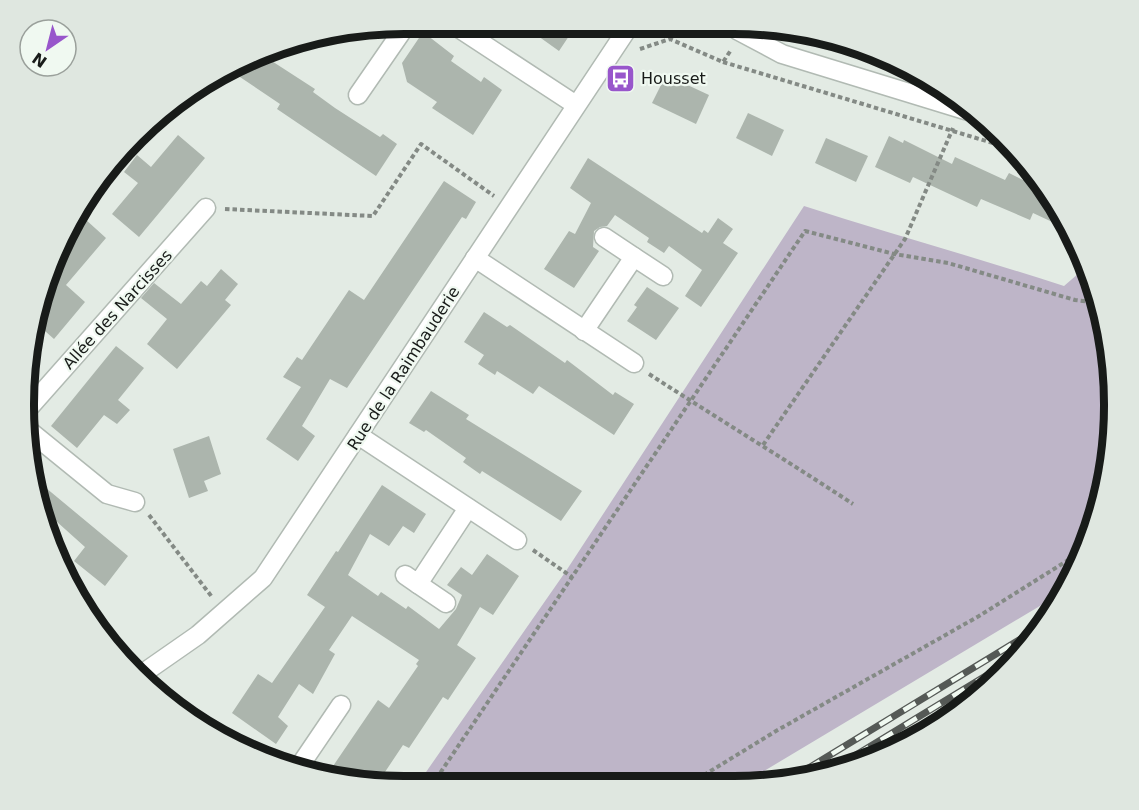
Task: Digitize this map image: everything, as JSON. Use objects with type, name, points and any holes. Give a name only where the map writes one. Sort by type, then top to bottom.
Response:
[{"type":"street","points":[[358,95],[400,34]]},
{"type":"street","points":[[468,34],[576,105]]},
{"type":"street","name":"Rue de la Raimbauderie","points":[[147,671],[198,635],[263,578],[623,34]]},
{"type":"street","points":[[745,34],[782,54],[954,107]]},
{"type":"street","name":"Allée des Narcisses","points":[[34,402],[206,208]]},
{"type":"street","points":[[604,237],[663,276]]},
{"type":"street","points":[[584,331],[634,256]]},
{"type":"street","points":[[475,258],[634,363]]},
{"type":"street","points":[[358,435],[517,540]]},
{"type":"street","points":[[36,436],[107,494],[135,502]]},
{"type":"street","points":[[446,603],[411,580],[468,508]]},
{"type":"street","points":[[303,761],[341,705]]},
{"type":"path","points":[[723,62],[739,34]]},
{"type":"path","points":[[616,43],[635,50],[670,39],[723,62],[998,145]]},
{"type":"path","points":[[763,445],[905,239],[951,131],[963,113]]},
{"type":"path","points":[[206,208],[373,216],[421,144],[509,207]]},
{"type":"path","points":[[438,776],[805,231],[894,254],[948,263],[1075,300],[1090,302]]},
{"type":"path","points":[[634,363],[688,402],[763,445],[853,504]]},
{"type":"path","points":[[135,502],[154,520],[224,613]]},
{"type":"path","points":[[517,540],[572,577]]},
{"type":"path","points":[[702,776],[776,731],[979,616],[1071,558]]},
{"type":"shaded area","points":[[804,206],[1064,286],[1080,272],[1092,309],[1101,357],[1104,381],[1104,429],[1097,477],[1085,524],[1066,569],[1048,601],[757,775],[423,776],[566,571]]},
{"type":"building","points":[[422,34],[426,34],[454,56],[451,61],[481,82],[484,77],[502,90],[473,135],[432,108],[437,102],[407,82],[402,63]]},
{"type":"building","points":[[535,34],[570,34],[559,51]]},
{"type":"building","points":[[270,60],[315,89],[313,92],[335,108],[380,137],[383,134],[397,144],[376,176],[277,109],[280,104],[237,75]]},
{"type":"building","points":[[666,75],[709,95],[696,124],[652,103]]},
{"type":"building","points":[[748,113],[784,130],[772,156],[736,138]]},
{"type":"building","points":[[178,135],[205,158],[139,237],[112,214],[138,183],[124,172],[137,155],[151,167]]},
{"type":"building","points":[[889,136],[903,143],[904,140],[952,164],[955,157],[1005,180],[1009,173],[1023,180],[1024,176],[1057,224],[1033,213],[1030,220],[981,199],[977,207],[913,177],[910,183],[875,167]]},
{"type":"building","points":[[826,138],[868,156],[856,182],[815,163]]},
{"type":"building","points":[[588,158],[702,233],[704,230],[708,233],[718,218],[733,229],[723,243],[738,253],[701,307],[685,296],[702,270],[669,246],[664,253],[647,242],[649,238],[615,215],[607,226],[594,231],[593,247],[599,251],[574,288],[544,269],[569,231],[575,234],[591,203],[570,188]]},
{"type":"building","points":[[444,181],[476,202],[466,219],[462,217],[347,388],[330,379],[302,426],[315,436],[298,461],[266,439],[301,387],[283,377],[297,357],[302,360],[349,290],[364,300]]},
{"type":"building","points":[[84,220],[106,238],[66,285],[85,302],[54,339],[43,329],[47,309],[63,263]]},
{"type":"building","points":[[221,269],[238,284],[225,300],[231,305],[177,369],[147,344],[167,319],[141,298],[154,283],[181,304],[201,281],[207,286]]},
{"type":"building","points":[[647,287],[679,308],[656,340],[627,321],[637,307],[634,305]]},
{"type":"building","points":[[484,312],[507,327],[510,325],[565,363],[567,360],[613,395],[615,392],[634,404],[614,435],[539,386],[533,394],[497,371],[495,375],[478,364],[484,355],[464,342]]},
{"type":"building","points":[[116,346],[144,368],[118,400],[130,410],[117,424],[104,415],[77,448],[51,426]]},
{"type":"building","points":[[431,391],[469,415],[466,419],[582,491],[561,521],[482,471],[480,474],[463,462],[466,458],[426,430],[424,432],[409,423]]},
{"type":"building","points":[[209,436],[221,474],[204,481],[208,491],[189,498],[173,449]]},
{"type":"building","points":[[382,485],[426,514],[414,533],[403,526],[389,546],[370,534],[348,575],[378,596],[381,592],[406,609],[408,606],[439,629],[456,609],[462,595],[447,585],[461,567],[472,575],[487,554],[519,576],[493,615],[480,607],[457,645],[476,658],[448,700],[443,697],[409,748],[403,745],[383,775],[332,768],[378,700],[389,708],[418,666],[416,664],[419,660],[352,616],[329,650],[335,654],[313,694],[299,684],[278,717],[288,726],[276,744],[232,713],[258,674],[272,683],[325,607],[307,595],[336,551],[338,552]]},
{"type":"building","points":[[44,486],[128,556],[105,586],[74,561],[85,547],[56,521],[54,523]]},
{"type":"railway","points":[[810,767],[1022,638]]},
{"type":"railway","points":[[857,755],[988,675]]},
{"type":"place","name":"Housset","points":[[620,78]]}]
